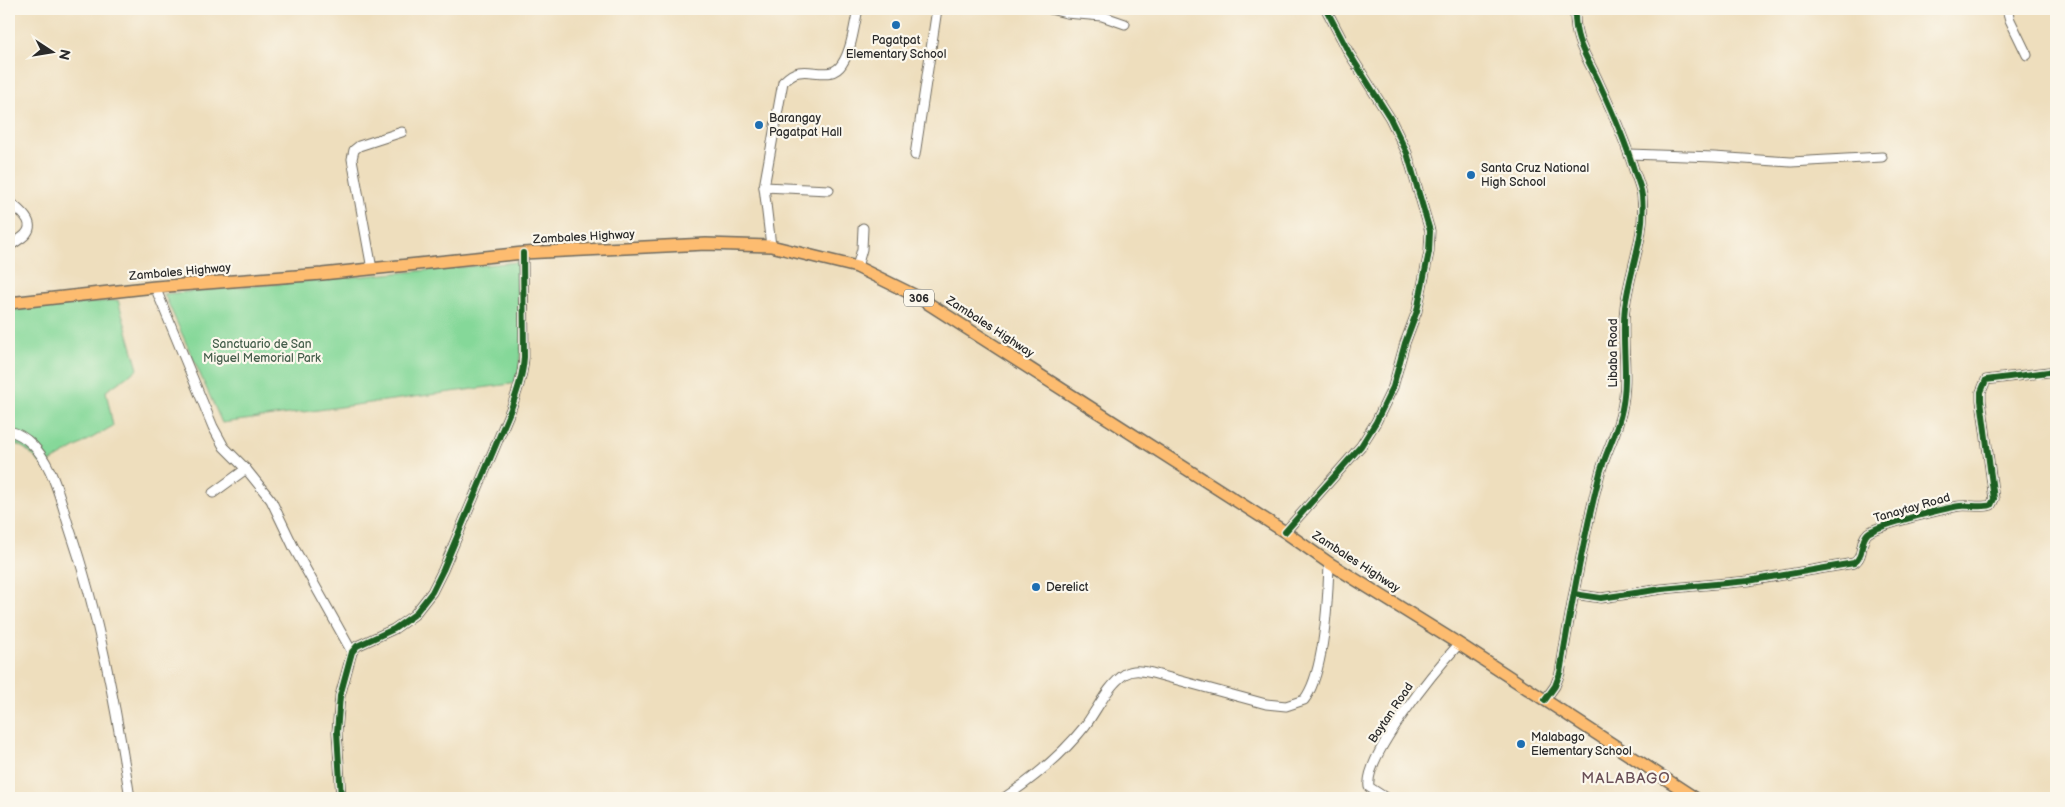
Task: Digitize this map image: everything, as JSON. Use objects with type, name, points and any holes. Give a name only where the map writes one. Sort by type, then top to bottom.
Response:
[{"type":"main road","name":"Zambales Highway","points":[[9,304],[155,287],[372,269],[524,253],[706,244],[771,246],[857,267],[918,297],[1284,532],[1329,563],[1459,644],[1695,798]]},
{"type":"street","points":[[771,246],[764,187],[782,82],[797,72],[826,74],[835,72],[842,65],[847,52],[858,9]]},
{"type":"street","points":[[915,155],[936,9]]},
{"type":"street","points":[[1050,9],[1066,13],[1102,16],[1125,24]]},
{"type":"street","points":[[1284,532],[1360,446],[1376,422],[1393,387],[1405,343],[1417,311],[1429,252],[1430,230],[1407,153],[1390,118],[1349,53],[1326,9]]},
{"type":"street","name":"Libaba Road","points":[[1545,700],[1555,686],[1560,673],[1574,594],[1600,474],[1606,453],[1616,431],[1625,390],[1623,330],[1626,305],[1643,223],[1642,194],[1629,154],[1598,80],[1581,50],[1576,36],[1575,9]]},
{"type":"street","points":[[2008,9],[2010,20],[2027,56]]},
{"type":"street","points":[[372,269],[352,159],[354,150],[358,146],[402,132]]},
{"type":"street","points":[[1629,154],[1791,162],[1882,158]]},
{"type":"street","points":[[764,187],[829,190]]},
{"type":"street","points":[[9,201],[27,218],[30,224],[30,228],[25,236],[9,247]]},
{"type":"street","points":[[857,267],[862,249],[863,228]]},
{"type":"street","points":[[340,798],[337,732],[340,696],[352,652],[357,646],[394,629],[414,615],[432,592],[511,409],[523,371],[525,334],[524,253]]},
{"type":"street","points":[[155,287],[213,427],[224,446],[271,500],[294,548],[352,652]]},
{"type":"street","name":"Tanaytay Road","points":[[1574,594],[1601,598],[1662,589],[1748,581],[1854,563],[1860,556],[1865,537],[1869,532],[1954,507],[1991,505],[1994,499],[1981,400],[1982,385],[1991,378],[2056,371]]},
{"type":"street","points":[[9,432],[22,436],[29,442],[50,470],[87,579],[118,719],[130,798]]},
{"type":"street","points":[[213,493],[246,469]]},
{"type":"street","points":[[1004,798],[1046,767],[1084,727],[1113,686],[1131,671],[1139,670],[1152,673],[1266,704],[1286,706],[1304,700],[1313,684],[1322,642],[1328,596],[1329,563]]},
{"type":"street","name":"Baytan Road","points":[[1386,798],[1369,787],[1368,780],[1373,766],[1388,737],[1410,704],[1459,644]]},
{"type":"green space","name":"Sanctuario de San Miguel Memorial Park","points":[[518,262],[522,333],[518,383],[222,423],[164,294]]},
{"type":"green space","points":[[118,300],[138,369],[106,391],[113,426],[43,466],[28,451],[9,442],[9,308],[16,310]]},
{"type":"cycle path","points":[[1285,532],[1361,446],[1376,422],[1393,387],[1405,343],[1417,311],[1429,252],[1430,231],[1407,153],[1390,118],[1349,53],[1326,9]]},
{"type":"cycle path","points":[[1545,700],[1555,686],[1560,673],[1594,498],[1622,409],[1625,384],[1625,307],[1640,238],[1643,211],[1641,189],[1627,148],[1579,40],[1576,31],[1575,9]]},
{"type":"cycle path","points":[[341,798],[337,732],[340,696],[352,652],[357,646],[394,629],[414,615],[432,592],[511,409],[521,377],[524,357],[523,253]]},
{"type":"cycle path","points":[[1574,594],[1601,598],[1662,589],[1748,581],[1854,563],[1860,556],[1865,536],[1874,530],[1912,517],[1952,507],[1991,505],[1994,499],[1981,400],[1981,392],[1986,380],[2056,371]]},
{"type":"place","name":"Pagatpat Elementary School","points":[[896,25]]},
{"type":"place","name":"Barangay Pagatpat Hall","points":[[759,125]]},
{"type":"place","name":"Santa Cruz National High School","points":[[1471,175]]},
{"type":"place","name":"Derelict","points":[[1036,587]]},
{"type":"place","name":"Malabago Elementary School","points":[[1521,744]]},
{"type":"district","name":"MALABAGO","points":[[1626,778]]}]
